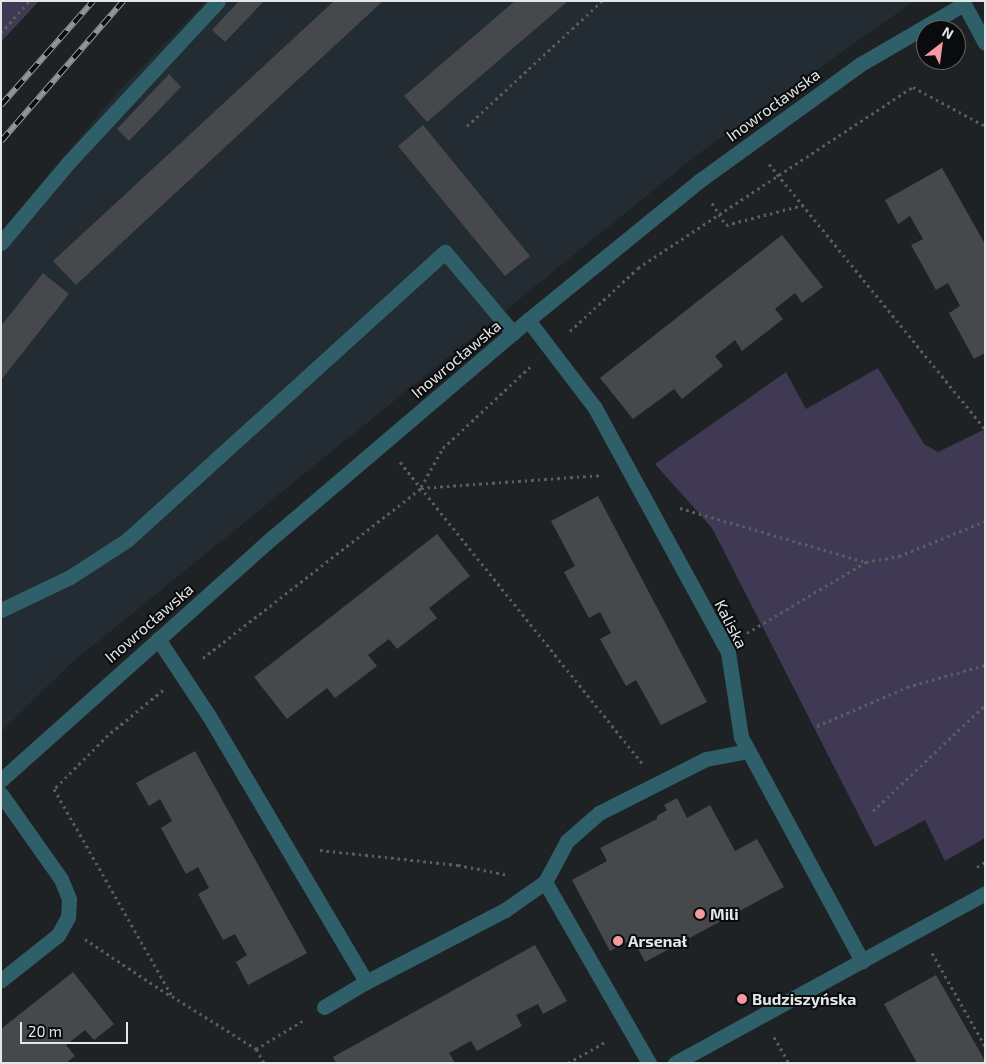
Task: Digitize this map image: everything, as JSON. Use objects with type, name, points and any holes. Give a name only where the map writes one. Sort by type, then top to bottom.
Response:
[{"type":"street","points":[[1,242],[88,141],[218,1]]},
{"type":"street","points":[[963,3],[985,43]]},
{"type":"street","name":"Inowrocławska","points":[[1,780],[158,639],[384,442],[528,320],[698,181],[859,65],[963,3]]},
{"type":"street","points":[[1,610],[70,576],[127,540],[445,252],[513,333]]},
{"type":"street","name":"Kaliska","points":[[528,320],[595,408],[724,646],[731,662],[737,724],[748,751],[862,961]]},
{"type":"street","points":[[158,639],[182,675],[366,982]]},
{"type":"street","points":[[324,1007],[366,982],[505,910],[546,882],[566,841],[599,813],[706,759],[748,751]]},
{"type":"street","points":[[1,794],[61,879],[69,899],[68,917],[58,935],[1,980]]},
{"type":"street","points":[[546,882],[649,1063]]},
{"type":"street","points":[[675,1063],[985,893]]},
{"type":"path","points":[[1,33],[29,1]]},
{"type":"path","points":[[467,126],[602,1]]},
{"type":"path","points":[[172,996],[54,789],[108,735],[421,488],[443,448],[638,268],[913,87],[985,126]]},
{"type":"path","points":[[751,142],[985,429]]},
{"type":"path","points":[[698,181],[726,225],[803,205]]},
{"type":"path","points":[[384,442],[658,783]]},
{"type":"path","points":[[421,488],[631,473]]},
{"type":"path","points":[[644,497],[866,562]]},
{"type":"path","points":[[724,646],[866,562],[899,556],[985,521]]},
{"type":"path","points":[[817,726],[907,687],[985,665]]},
{"type":"path","points":[[873,811],[985,705]]},
{"type":"path","points":[[284,846],[458,864],[546,882]]},
{"type":"path","points":[[64,924],[256,1049],[264,1063]]},
{"type":"path","points":[[930,948],[985,1046]]},
{"type":"path","points":[[256,1049],[324,1007]]},
{"type":"path","points":[[568,1063],[630,1029]]},
{"type":"path","points":[[772,1034],[789,1063]]},
{"type":"shaded area","points":[[1,1],[39,1],[1,42]]},
{"type":"shaded area","points":[[206,1],[914,1],[698,154],[70,664],[1,732],[1,231],[118,92]]},
{"type":"shaded area","points":[[878,368],[924,444],[938,452],[985,429],[985,838],[945,861],[925,820],[875,847],[712,528],[655,464],[786,372],[806,409]]},
{"type":"building","points":[[239,1],[264,1],[225,42],[212,30]]},
{"type":"building","points":[[334,1],[383,1],[76,285],[53,261]]},
{"type":"building","points":[[515,1],[568,1],[427,122],[404,96]]},
{"type":"building","points":[[169,74],[181,87],[129,141],[117,129]]},
{"type":"building","points":[[423,125],[530,256],[505,276],[398,146]]},
{"type":"building","points":[[942,168],[985,244],[985,353],[974,359],[949,313],[960,306],[948,283],[936,290],[911,245],[923,239],[910,216],[898,224],[885,200]]},
{"type":"building","points":[[782,235],[823,287],[802,303],[795,293],[775,309],[783,319],[742,351],[735,340],[715,356],[723,366],[682,399],[674,389],[633,419],[600,378]]},
{"type":"building","points":[[43,273],[69,294],[1,380],[1,326]]},
{"type":"building","points":[[598,496],[707,702],[661,725],[636,680],[626,686],[600,639],[611,633],[600,612],[589,618],[564,572],[575,566],[551,521]]},
{"type":"building","points":[[437,534],[470,576],[429,608],[437,618],[397,649],[389,639],[368,655],[377,666],[335,698],[327,688],[287,719],[254,677]]},
{"type":"building","points":[[195,751],[307,953],[248,985],[236,962],[247,955],[235,934],[223,940],[198,894],[209,888],[198,867],[186,874],[161,828],[172,821],[160,799],[149,806],[136,783]]},
{"type":"building","points":[[677,798],[687,818],[710,805],[735,851],[757,839],[784,887],[645,962],[633,939],[610,951],[572,880],[607,861],[600,848],[657,819],[657,816],[667,810],[664,805]]},
{"type":"building","points":[[535,945],[567,1001],[543,1014],[538,1004],[516,1015],[522,1026],[477,1051],[471,1041],[449,1053],[455,1063],[336,1063],[333,1057]]},
{"type":"building","points":[[73,972],[114,1024],[94,1040],[85,1030],[66,1045],[75,1056],[66,1063],[1,1063],[1,1029]]},
{"type":"building","points":[[936,975],[985,1063],[917,1063],[884,1004]]},
{"type":"railway","points":[[1,105],[93,1]]},
{"type":"railway","points":[[1,141],[123,1]]},
{"type":"place","name":"Mili","points":[[700,914]]},
{"type":"place","name":"Arsenał","points":[[618,941]]},
{"type":"place","name":"Budziszyńska","points":[[742,999]]}]
